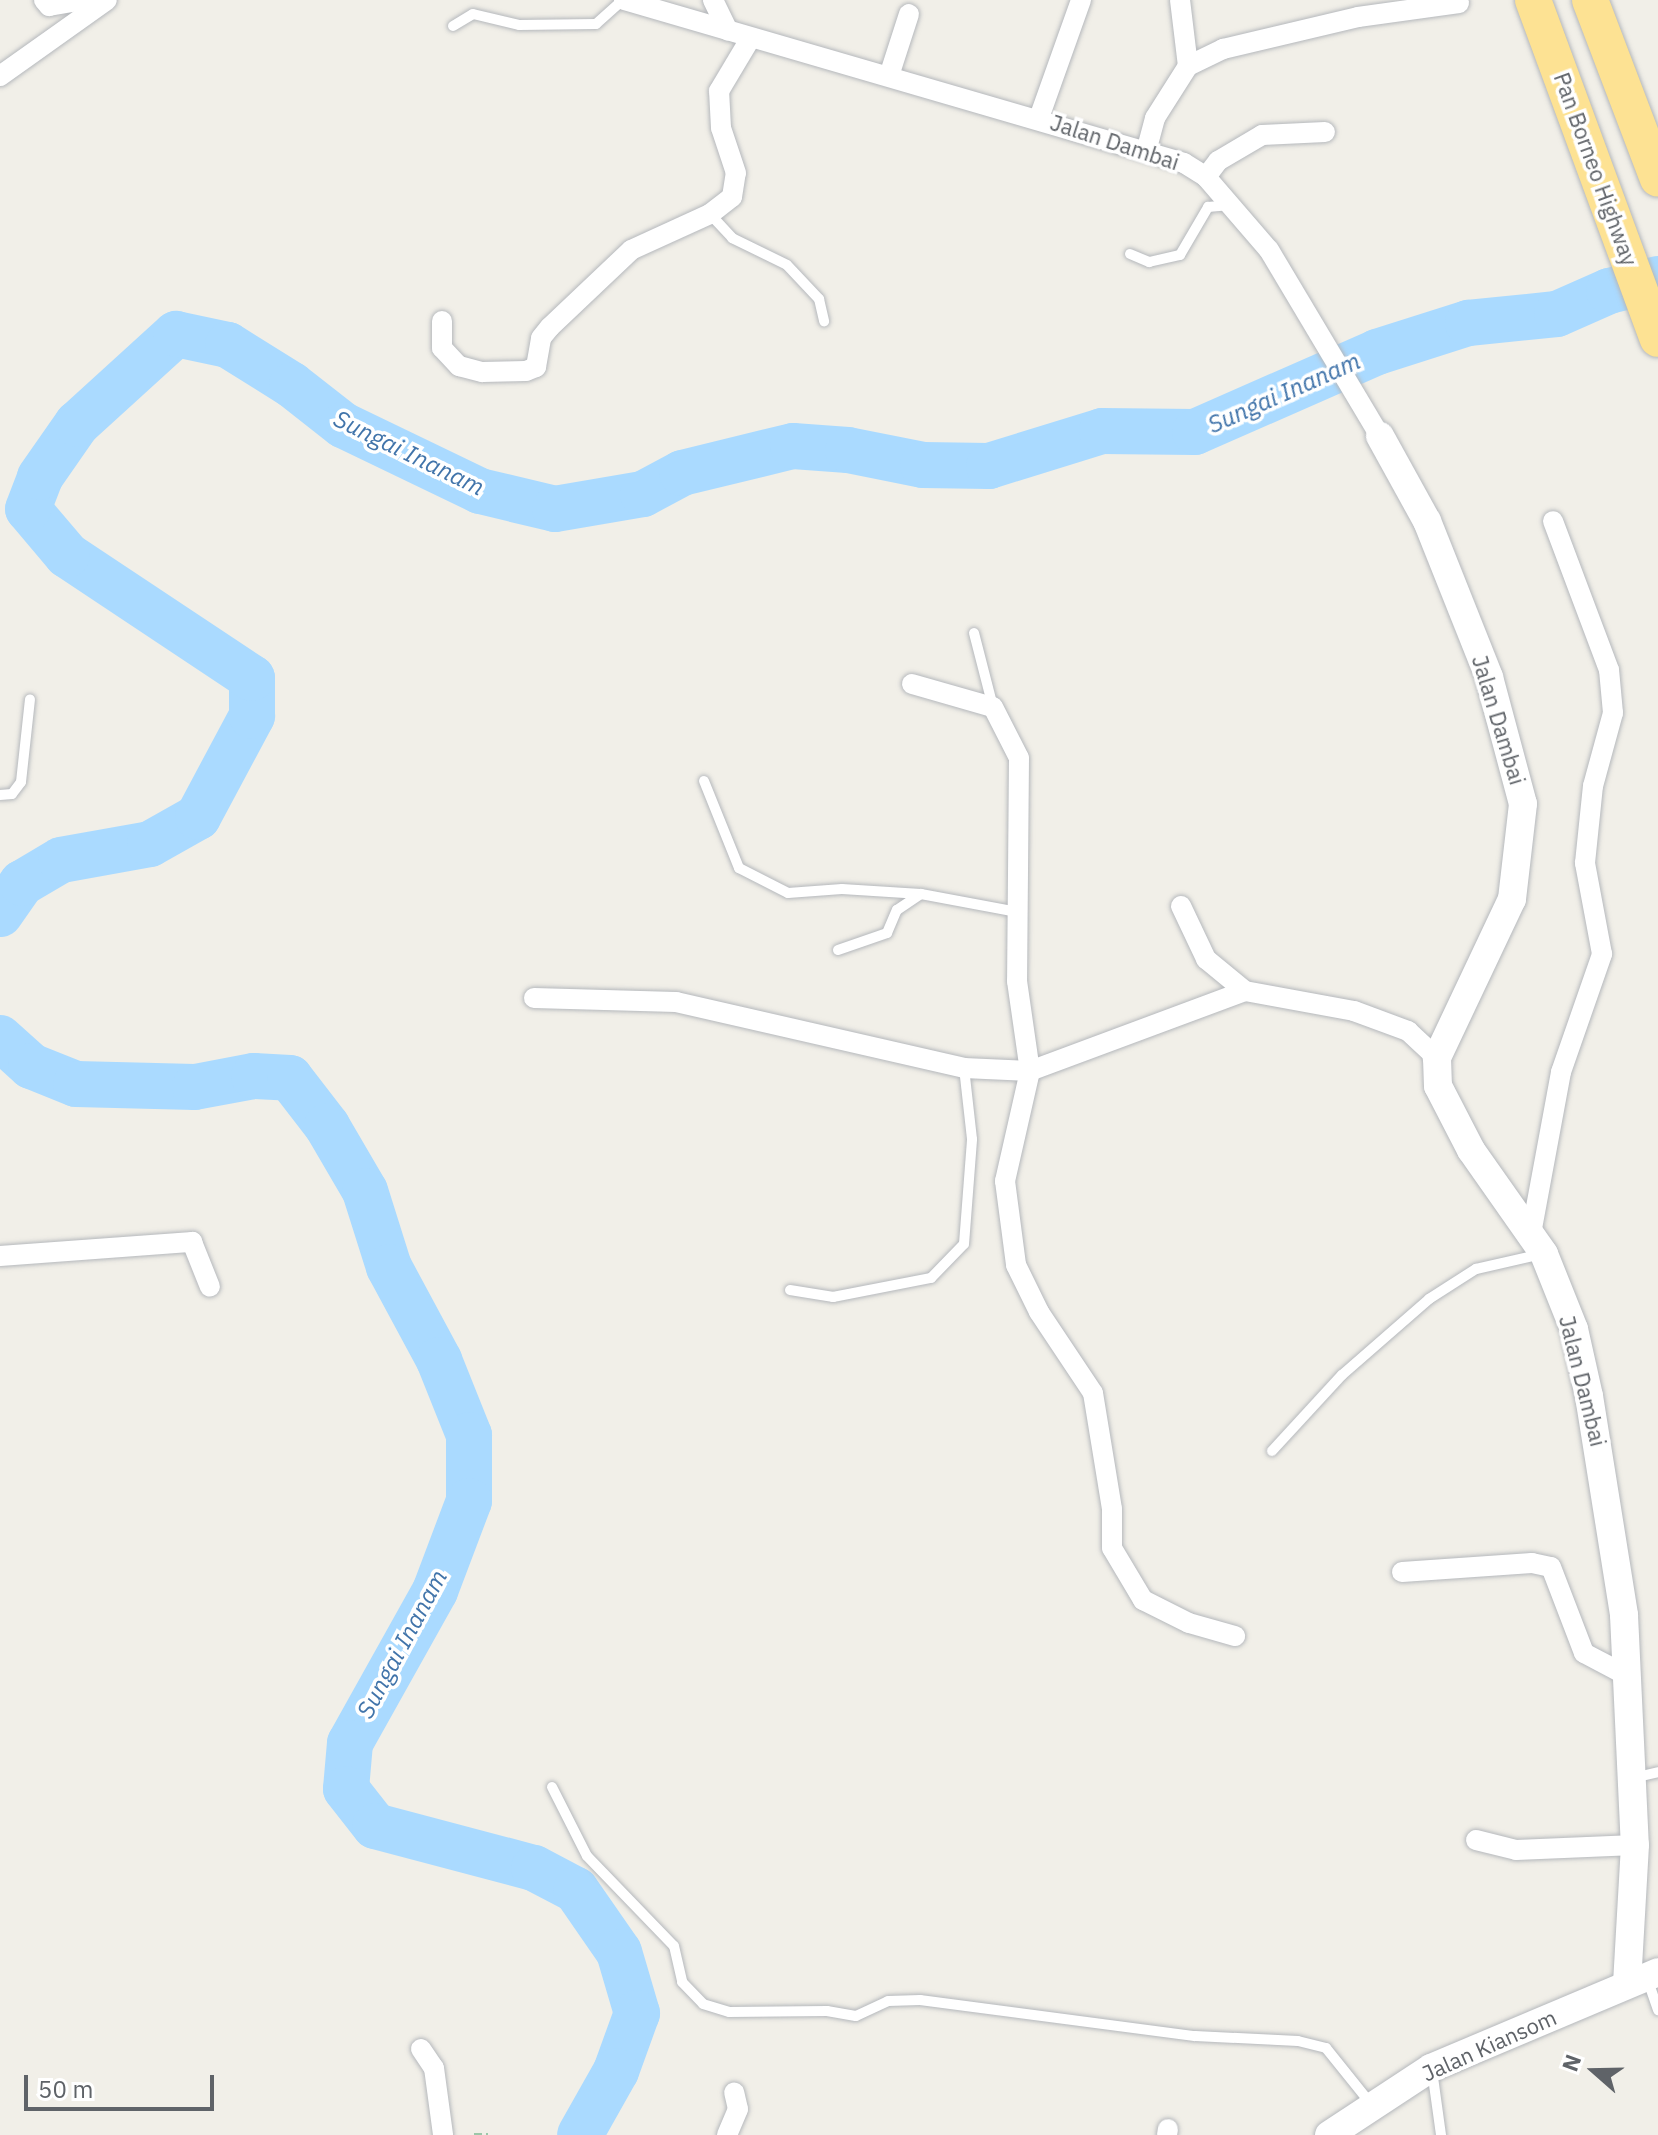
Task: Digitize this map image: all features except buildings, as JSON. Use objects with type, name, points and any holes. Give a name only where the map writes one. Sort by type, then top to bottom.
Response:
[{"type":"highway","name":"Pan Borneo Highway","points":[[1533,0],[1658,339]]},
{"type":"highway","points":[[1590,0],[1657,177]]},
{"type":"street","points":[[44,0],[49,6],[82,0]]},
{"type":"street","points":[[0,76],[107,0]]},
{"type":"street","name":"Jalan Dambai","points":[[624,0],[750,39],[1147,148],[1206,177],[1232,205],[1308,308],[1427,521],[1489,677],[1523,804],[1512,899],[1437,1058],[1438,1086],[1447,1108],[1538,1244],[1574,1329],[1601,1456],[1624,1615],[1626,1675],[1645,1775],[1635,1845],[1644,1978]]},
{"type":"street","points":[[713,0],[728,31]]},
{"type":"street","points":[[1039,118],[1081,0]]},
{"type":"street","points":[[1180,0],[1188,66]]},
{"type":"street","points":[[1147,148],[1155,118],[1188,66],[1244,42],[1358,17],[1458,2]]},
{"type":"street","points":[[889,76],[909,14]]},
{"type":"street","points":[[442,321],[442,348],[459,366],[526,371],[536,367],[541,338],[631,250],[710,214],[732,197],[736,173],[721,128],[719,91],[750,39]]},
{"type":"street","points":[[1206,177],[1218,161],[1262,135],[1325,132]]},
{"type":"street","points":[[1538,1244],[1561,1072],[1602,954],[1585,863],[1593,786],[1613,713],[1609,670],[1553,521]]},
{"type":"street","points":[[912,684],[993,707],[1019,758],[1017,981],[1030,1071],[1005,1181],[1016,1265],[1039,1312],[1093,1393],[1112,1509],[1112,1548],[1143,1600],[1189,1623],[1235,1636]]},
{"type":"street","points":[[1181,906],[1206,959],[1245,991],[1354,1011],[1408,1031],[1437,1058]]},
{"type":"street","points":[[534,998],[676,1002],[964,1068],[1030,1071],[1245,991]]},
{"type":"street","points":[[0,1256],[192,1242],[210,1287]]},
{"type":"street","points":[[1402,1572],[1532,1563],[1551,1567],[1584,1653],[1626,1675]]},
{"type":"street","points":[[1476,1840],[1516,1850],[1635,1845]]},
{"type":"street","name":"Jalan Kiansom","points":[[1329,2135],[1371,2104],[1431,2068],[1644,1978]]},
{"type":"street","points":[[421,2049],[434,2068],[443,2135]]},
{"type":"street","points":[[727,2135],[738,2109],[734,2092]]},
{"type":"lane","points":[[453,26],[473,14],[519,25],[596,24],[624,0]]},
{"type":"lane","points":[[1130,254],[1149,262],[1180,255],[1208,207],[1232,205]]},
{"type":"lane","points":[[710,214],[732,238],[787,265],[819,299],[824,321]]},
{"type":"lane","points":[[974,633],[993,707]]},
{"type":"lane","points":[[0,795],[12,794],[21,782],[30,699]]},
{"type":"lane","points":[[704,781],[739,868],[788,893],[842,889],[921,894],[1017,912]]},
{"type":"lane","points":[[838,950],[887,933],[897,910],[921,894]]},
{"type":"lane","points":[[790,1290],[833,1297],[931,1278],[964,1244],[972,1139],[964,1068]]},
{"type":"lane","points":[[1272,1451],[1342,1375],[1429,1299],[1476,1269],[1538,1244]]},
{"type":"lane","points":[[552,1787],[587,1856],[674,1946],[682,1982],[703,2004],[729,2012],[827,2011],[856,2016],[888,2001],[920,2000],[1195,2036],[1298,2041],[1326,2048],[1371,2104]]},
{"type":"lane","points":[[1644,1978],[1658,2010]]},
{"type":"lane","points":[[1431,2068],[1441,2135]]},
{"type":"path","points":[[477,2134],[488,2135]]},
{"type":"waterway","name":"Sungai Inanam","points":[[0,914],[22,883],[61,860],[150,844],[198,817],[252,716],[252,678],[67,555],[28,509],[40,477],[77,424],[176,334],[228,345],[292,385],[343,425],[480,491],[555,509],[643,494],[682,473],[793,446],[848,450],[923,465],[989,466],[1102,431],[1195,432],[1377,352],[1468,323],[1557,314],[1609,291],[1658,279]]},
{"type":"waterway","name":"Sungai Inanam","points":[[0,1038],[31,1066],[76,1084],[195,1087],[254,1076],[290,1078],[327,1126],[365,1191],[389,1267],[439,1360],[469,1435],[469,1501],[435,1591],[350,1743],[346,1789],[375,1826],[534,1868],[576,1890],[619,1952],[637,2013],[616,2071],[580,2135]]}]
